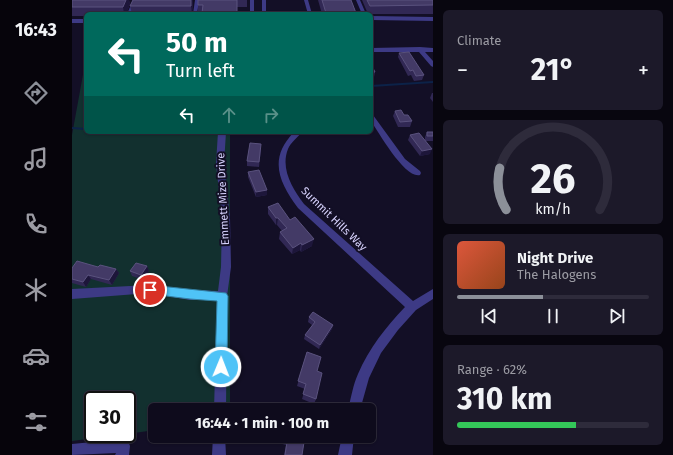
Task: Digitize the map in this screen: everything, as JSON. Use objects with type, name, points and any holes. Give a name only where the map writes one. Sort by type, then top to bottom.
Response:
[{"type":"street","points":[[127,1],[135,0]]},
{"type":"street","points":[[130,12],[135,0]]},
{"type":"street","points":[[195,12],[197,0]]},
{"type":"street","points":[[252,0],[252,12]]},
{"type":"street","points":[[264,0],[264,12]]},
{"type":"street","points":[[306,0],[309,12]]},
{"type":"street","points":[[358,0],[363,12]]},
{"type":"street","points":[[373,18],[433,18]]},
{"type":"street","points":[[72,21],[84,21]]},
{"type":"street","points":[[420,49],[433,65]]},
{"type":"street","points":[[373,50],[433,50]]},
{"type":"street","points":[[373,119],[402,161],[417,173]]},
{"type":"street","name":"Emmett Mize Drive","points":[[220,403],[222,296],[226,267],[226,228],[220,164],[222,134]]},
{"type":"street","name":"Summit Hills Way","points":[[296,134],[289,142],[284,152],[282,161],[284,176],[291,193],[301,206],[412,307]]},
{"type":"street","points":[[72,294],[150,290],[190,295],[222,296]]},
{"type":"street","points":[[356,403],[363,376],[377,349],[394,326],[412,307],[433,294]]},
{"type":"street","points":[[219,443],[219,455]]},
{"type":"street","points":[[344,455],[347,443]]},
{"type":"street","points":[[72,451],[123,446],[122,455]]},
{"type":"green space","points":[[84,69],[84,134],[230,134],[230,403],[148,403],[148,431],[136,433],[136,391],[84,391],[84,439],[72,441],[72,135]]},
{"type":"building","points":[[72,0],[126,0],[123,7],[72,7]]},
{"type":"building","points":[[133,0],[191,0],[191,6],[130,6]]},
{"type":"building","points":[[198,0],[237,0],[237,12],[202,12],[203,5],[198,5]]},
{"type":"building","points":[[322,0],[351,0],[356,12],[326,12]]},
{"type":"building","points":[[367,0],[433,0],[433,5],[370,6]]},
{"type":"building","points":[[409,52],[424,75],[416,76],[413,70],[410,71],[399,53]]},
{"type":"building","points":[[401,110],[404,115],[408,115],[412,121],[400,122],[395,111]]},
{"type":"building","points":[[427,132],[433,132],[433,136],[427,136]]},
{"type":"building","points":[[419,133],[432,149],[422,151],[410,135]]},
{"type":"building","points":[[250,143],[261,144],[259,162],[247,161]]},
{"type":"building","points":[[259,170],[267,190],[256,192],[248,172]]},
{"type":"building","points":[[278,203],[290,220],[295,217],[314,239],[302,245],[301,243],[293,248],[280,232],[287,228],[278,218],[276,218],[268,207]]},
{"type":"building","points":[[77,261],[98,267],[100,265],[116,269],[109,280],[88,275],[83,282],[72,279],[72,268]]},
{"type":"building","points":[[136,263],[147,266],[141,275],[130,271]]},
{"type":"building","points":[[313,312],[333,325],[320,345],[305,335],[315,322],[309,317]]},
{"type":"building","points":[[307,352],[321,357],[317,371],[322,373],[316,399],[303,394],[306,384],[298,381]]},
{"type":"building","points":[[287,443],[304,443],[302,455],[285,455]]},
{"type":"waterway","points":[[373,86],[433,82]]},
{"type":"waterway","points":[[72,128],[84,129]]},
{"type":"route","points":[[150,290],[190,295],[222,296],[221,367]]}]
